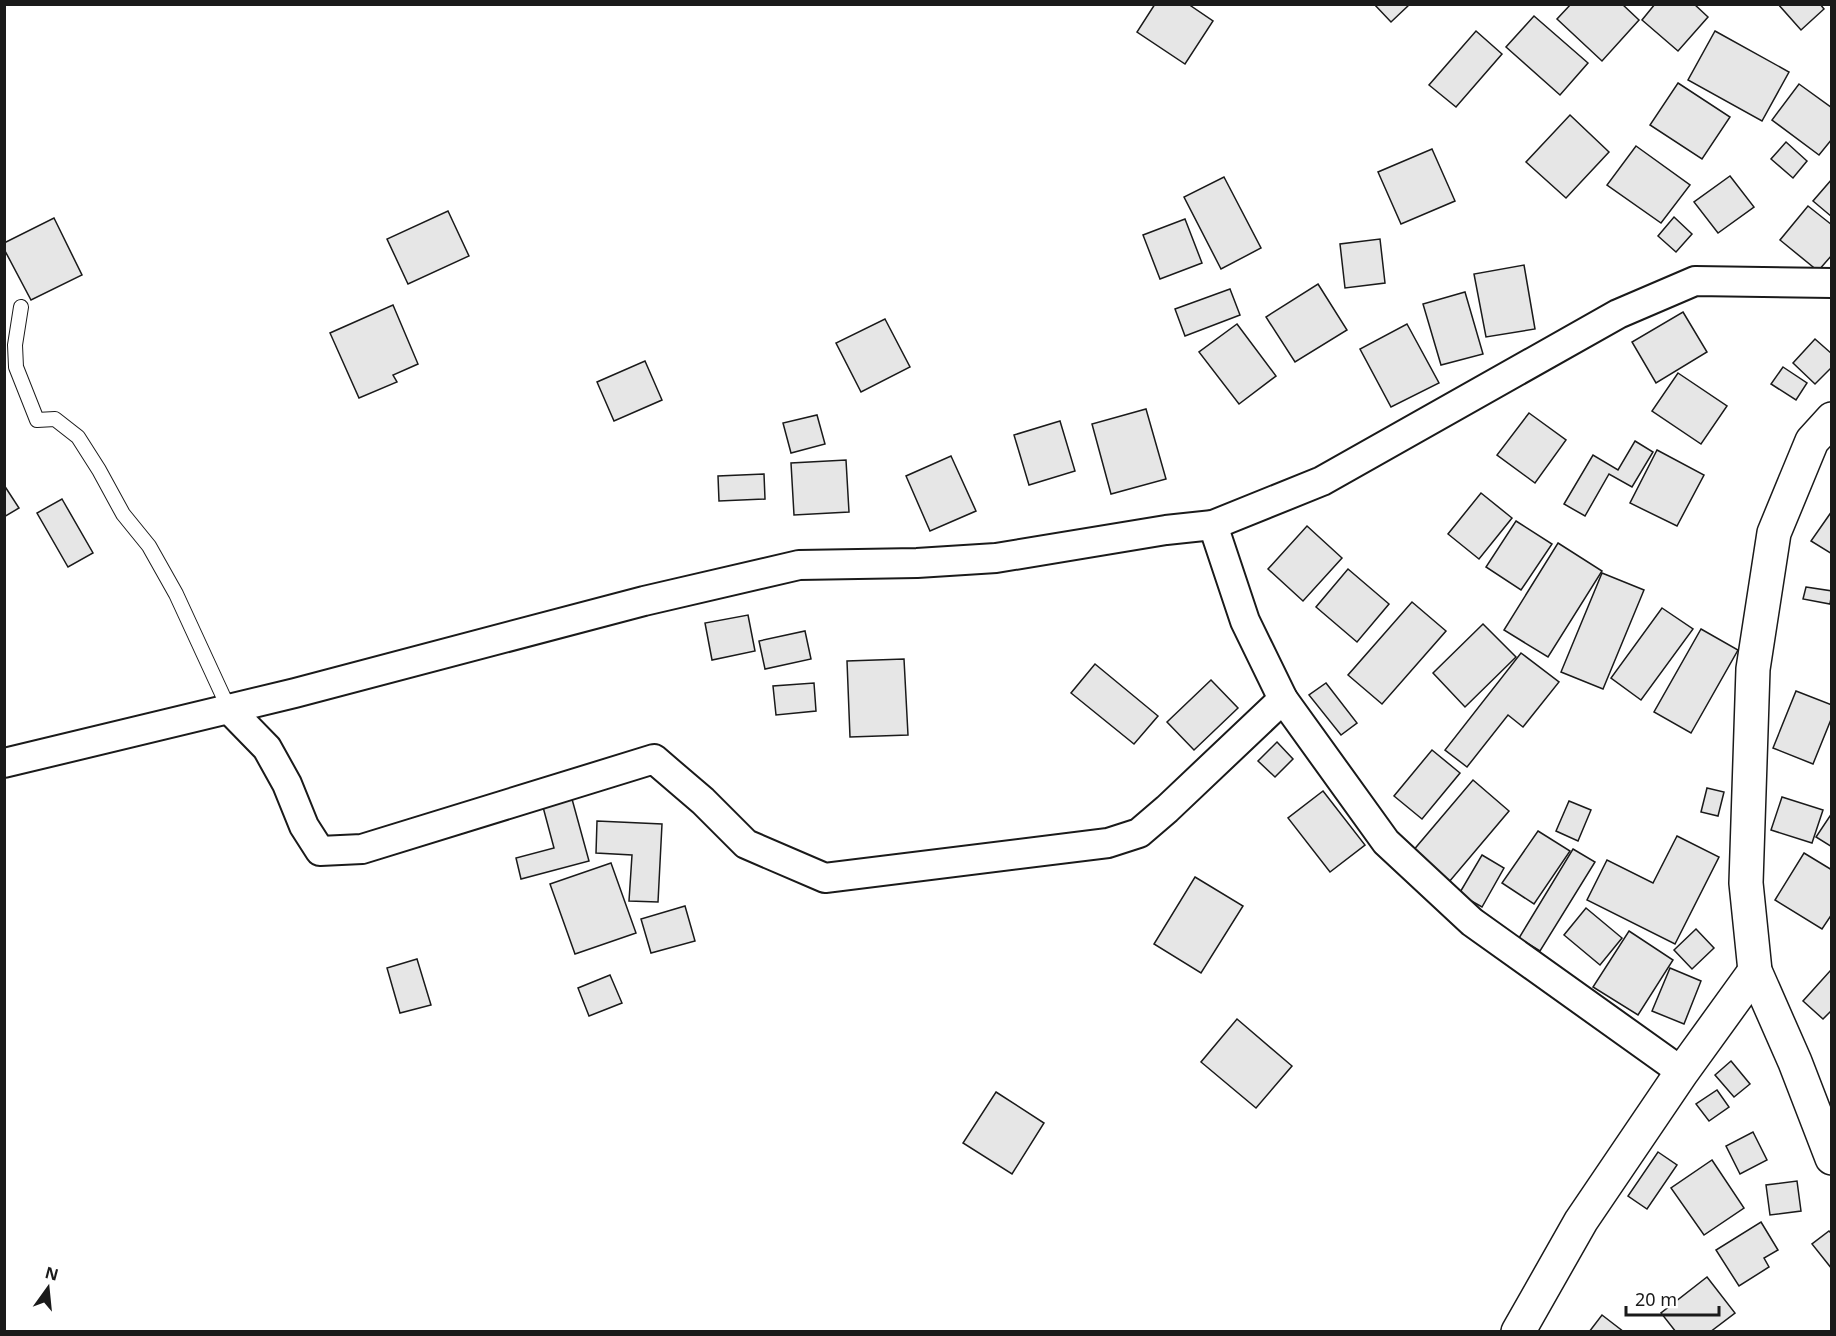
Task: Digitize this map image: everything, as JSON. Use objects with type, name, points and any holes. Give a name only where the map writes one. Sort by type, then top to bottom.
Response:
[{"type":"street","points":[[4,764],[229,709],[644,601],[799,565],[917,563],[996,558],[1166,530],[1213,525],[1322,481],[1618,314],[1695,281],[1832,283]]},
{"type":"street","points":[[1832,419],[1812,441],[1774,533],[1753,669],[1746,883],[1755,971],[1795,1062],[1832,1158]]},
{"type":"street","points":[[1213,525],[1245,621],[1283,699],[1386,842],[1472,922],[1682,1072]]},
{"type":"street","points":[[229,709],[267,748],[287,784],[304,826],[320,851],[362,849],[654,759],[703,801],[746,844],[825,878],[1108,843],[1139,833],[1283,699]]},
{"type":"street","points":[[1518,1332],[1581,1221],[1682,1072],[1755,971]]},
{"type":"lane","points":[[21,307],[15,345],[16,368],[37,420],[55,418],[78,437],[123,514],[149,546],[176,594],[229,709]]},
{"type":"building","points":[[1155,4],[1188,4],[1213,21],[1185,64],[1137,32]]},
{"type":"building","points":[[1374,4],[1410,4],[1391,22]]},
{"type":"building","points":[[1571,4],[1622,4],[1639,20],[1602,61],[1557,19]]},
{"type":"building","points":[[1655,4],[1694,4],[1708,17],[1678,51],[1642,20]]},
{"type":"building","points":[[1778,4],[1820,4],[1824,9],[1801,30]]},
{"type":"building","points":[[1534,16],[1588,63],[1560,95],[1506,47]]},
{"type":"building","points":[[1476,31],[1502,54],[1456,107],[1429,85]]},
{"type":"building","points":[[1715,31],[1789,72],[1762,121],[1688,80]]},
{"type":"building","points":[[1678,83],[1730,117],[1702,159],[1650,125]]},
{"type":"building","points":[[1799,84],[1832,108],[1832,139],[1819,155],[1772,120]]},
{"type":"building","points":[[1570,115],[1609,152],[1566,198],[1526,162]]},
{"type":"building","points":[[1786,142],[1807,161],[1793,178],[1771,159]]},
{"type":"building","points":[[1636,146],[1690,185],[1661,223],[1607,185]]},
{"type":"building","points":[[1432,149],[1455,201],[1401,224],[1378,172]]},
{"type":"building","points":[[1730,176],[1754,207],[1718,233],[1694,202]]},
{"type":"building","points":[[1224,177],[1261,248],[1221,269],[1184,197]]},
{"type":"building","points":[[1832,179],[1832,217],[1813,201]]},
{"type":"building","points":[[1808,206],[1832,225],[1832,255],[1818,271],[1780,240]]},
{"type":"building","points":[[448,211],[469,256],[408,284],[387,239]]},
{"type":"building","points":[[1674,217],[1692,234],[1676,252],[1658,236]]},
{"type":"building","points":[[54,218],[82,275],[31,300],[4,249],[4,243]]},
{"type":"building","points":[[1185,219],[1202,263],[1160,279],[1143,235]]},
{"type":"building","points":[[1380,239],[1385,283],[1345,288],[1340,244]]},
{"type":"building","points":[[1524,265],[1535,329],[1486,337],[1474,274]]},
{"type":"building","points":[[1318,284],[1347,330],[1295,362],[1266,317]]},
{"type":"building","points":[[1230,289],[1240,315],[1185,336],[1175,309]]},
{"type":"building","points":[[1465,292],[1483,354],[1441,365],[1423,304]]},
{"type":"building","points":[[393,305],[418,364],[393,375],[397,382],[359,398],[330,333]]},
{"type":"building","points":[[1683,312],[1707,352],[1656,383],[1632,342]]},
{"type":"building","points":[[885,319],[910,367],[861,392],[836,343]]},
{"type":"building","points":[[1237,324],[1276,376],[1239,404],[1199,352]]},
{"type":"building","points":[[1407,324],[1439,383],[1391,407],[1360,349]]},
{"type":"building","points":[[1815,339],[1832,354],[1832,367],[1815,384],[1793,363]]},
{"type":"building","points":[[645,361],[662,400],[614,421],[597,382]]},
{"type":"building","points":[[1783,367],[1807,383],[1796,400],[1771,384]]},
{"type":"building","points":[[1678,373],[1727,406],[1701,444],[1652,411]]},
{"type":"building","points":[[1146,409],[1166,479],[1111,494],[1092,424]]},
{"type":"building","points":[[1529,413],[1566,440],[1535,483],[1497,455]]},
{"type":"building","points":[[817,415],[825,444],[791,453],[783,423]]},
{"type":"building","points":[[1060,421],[1075,471],[1029,485],[1014,435]]},
{"type":"building","points":[[1635,441],[1653,452],[1632,487],[1609,474],[1585,516],[1564,504],[1593,455],[1618,470]]},
{"type":"building","points":[[1657,450],[1704,475],[1677,526],[1630,503]]},
{"type":"building","points":[[951,456],[976,511],[930,531],[906,476]]},
{"type":"building","points":[[846,460],[849,512],[794,515],[791,463]]},
{"type":"building","points":[[764,474],[765,499],[719,501],[718,476]]},
{"type":"building","points":[[4,485],[19,508],[4,517]]},
{"type":"building","points":[[1481,493],[1512,518],[1479,559],[1448,534]]},
{"type":"building","points":[[62,499],[93,553],[68,567],[37,513]]},
{"type":"building","points":[[1832,511],[1832,554],[1811,541]]},
{"type":"building","points":[[1516,521],[1552,544],[1521,590],[1486,567]]},
{"type":"building","points":[[1307,526],[1342,558],[1303,601],[1268,569]]},
{"type":"building","points":[[1558,543],[1602,571],[1548,657],[1504,630]]},
{"type":"building","points":[[1348,569],[1389,604],[1357,642],[1316,607]]},
{"type":"building","points":[[1602,573],[1644,590],[1603,689],[1561,672]]},
{"type":"building","points":[[1806,587],[1832,591],[1830,604],[1803,599]]},
{"type":"building","points":[[1412,602],[1446,631],[1382,704],[1348,675]]},
{"type":"building","points":[[1662,608],[1693,629],[1641,700],[1611,678]]},
{"type":"building","points":[[748,615],[755,651],[712,660],[705,623]]},
{"type":"building","points":[[1483,624],[1516,657],[1465,707],[1433,673]]},
{"type":"building","points":[[1701,629],[1738,650],[1691,733],[1654,712]]},
{"type":"building","points":[[805,631],[811,659],[765,669],[759,641]]},
{"type":"building","points":[[1521,653],[1559,682],[1523,727],[1508,715],[1467,767],[1445,750]]},
{"type":"building","points":[[904,659],[908,735],[850,737],[847,661]]},
{"type":"building","points":[[1095,664],[1158,716],[1134,744],[1071,693]]},
{"type":"building","points":[[1211,680],[1238,708],[1194,750],[1167,722]]},
{"type":"building","points":[[814,683],[816,711],[776,715],[773,686]]},
{"type":"building","points":[[1326,683],[1357,723],[1341,735],[1309,695]]},
{"type":"building","points":[[1796,691],[1832,705],[1832,717],[1813,764],[1773,748]]},
{"type":"building","points":[[1277,742],[1293,759],[1275,777],[1258,761]]},
{"type":"building","points":[[1432,750],[1460,773],[1422,819],[1394,796]]},
{"type":"building","points":[[1473,780],[1509,811],[1449,882],[1412,852]]},
{"type":"building","points":[[1707,788],[1724,792],[1718,816],[1701,812]]},
{"type":"building","points":[[1323,791],[1365,845],[1330,872],[1288,818]]},
{"type":"building","points":[[1782,797],[1823,810],[1812,843],[1771,830]]},
{"type":"building","points":[[572,799],[589,861],[521,879],[516,858],[554,848],[543,807]]},
{"type":"building","points":[[1569,801],[1591,810],[1578,841],[1556,831]]},
{"type":"building","points":[[1832,813],[1832,847],[1816,837]]},
{"type":"building","points":[[597,821],[662,824],[658,902],[629,901],[632,855],[596,853]]},
{"type":"building","points":[[1538,831],[1570,851],[1534,904],[1502,883]]},
{"type":"building","points":[[1677,836],[1719,857],[1675,944],[1587,900],[1607,860],[1653,883]]},
{"type":"building","points":[[1573,849],[1595,862],[1540,951],[1519,938]]},
{"type":"building","points":[[1804,853],[1832,870],[1832,914],[1822,929],[1775,900]]},
{"type":"building","points":[[1482,855],[1504,868],[1482,907],[1459,894]]},
{"type":"building","points":[[611,863],[636,933],[575,954],[550,884]]},
{"type":"building","points":[[1195,877],[1243,906],[1201,973],[1154,944]]},
{"type":"building","points":[[685,906],[695,941],[651,953],[641,919]]},
{"type":"building","points":[[1586,908],[1622,938],[1600,965],[1564,935]]},
{"type":"building","points":[[1696,929],[1714,948],[1692,969],[1674,950]]},
{"type":"building","points":[[1629,931],[1673,960],[1638,1015],[1593,987]]},
{"type":"building","points":[[417,959],[431,1005],[400,1013],[387,968]]},
{"type":"building","points":[[1670,968],[1701,981],[1684,1024],[1652,1011]]},
{"type":"building","points":[[1830,971],[1832,973],[1832,1010],[1823,1019],[1803,1001]]},
{"type":"building","points":[[610,975],[622,1003],[589,1016],[578,988]]},
{"type":"building","points":[[1237,1019],[1292,1066],[1256,1108],[1201,1062]]},
{"type":"building","points":[[1731,1061],[1750,1084],[1734,1097],[1715,1075]]},
{"type":"building","points":[[1717,1090],[1729,1107],[1709,1121],[1696,1104]]},
{"type":"building","points":[[996,1092],[1044,1123],[1012,1174],[963,1143]]},
{"type":"building","points":[[1753,1132],[1767,1160],[1740,1174],[1726,1146]]},
{"type":"building","points":[[1658,1152],[1677,1165],[1647,1209],[1628,1196]]},
{"type":"building","points":[[1712,1160],[1744,1208],[1704,1235],[1671,1188]]},
{"type":"building","points":[[1797,1181],[1801,1211],[1770,1215],[1766,1185]]},
{"type":"building","points":[[1761,1222],[1778,1250],[1764,1258],[1769,1267],[1739,1286],[1716,1250]]},
{"type":"building","points":[[1829,1231],[1832,1234],[1832,1269],[1812,1244]]},
{"type":"building","points":[[1707,1277],[1735,1313],[1710,1332],[1676,1332],[1661,1313]]},
{"type":"building","points":[[1602,1315],[1624,1332],[1589,1332]]}]
